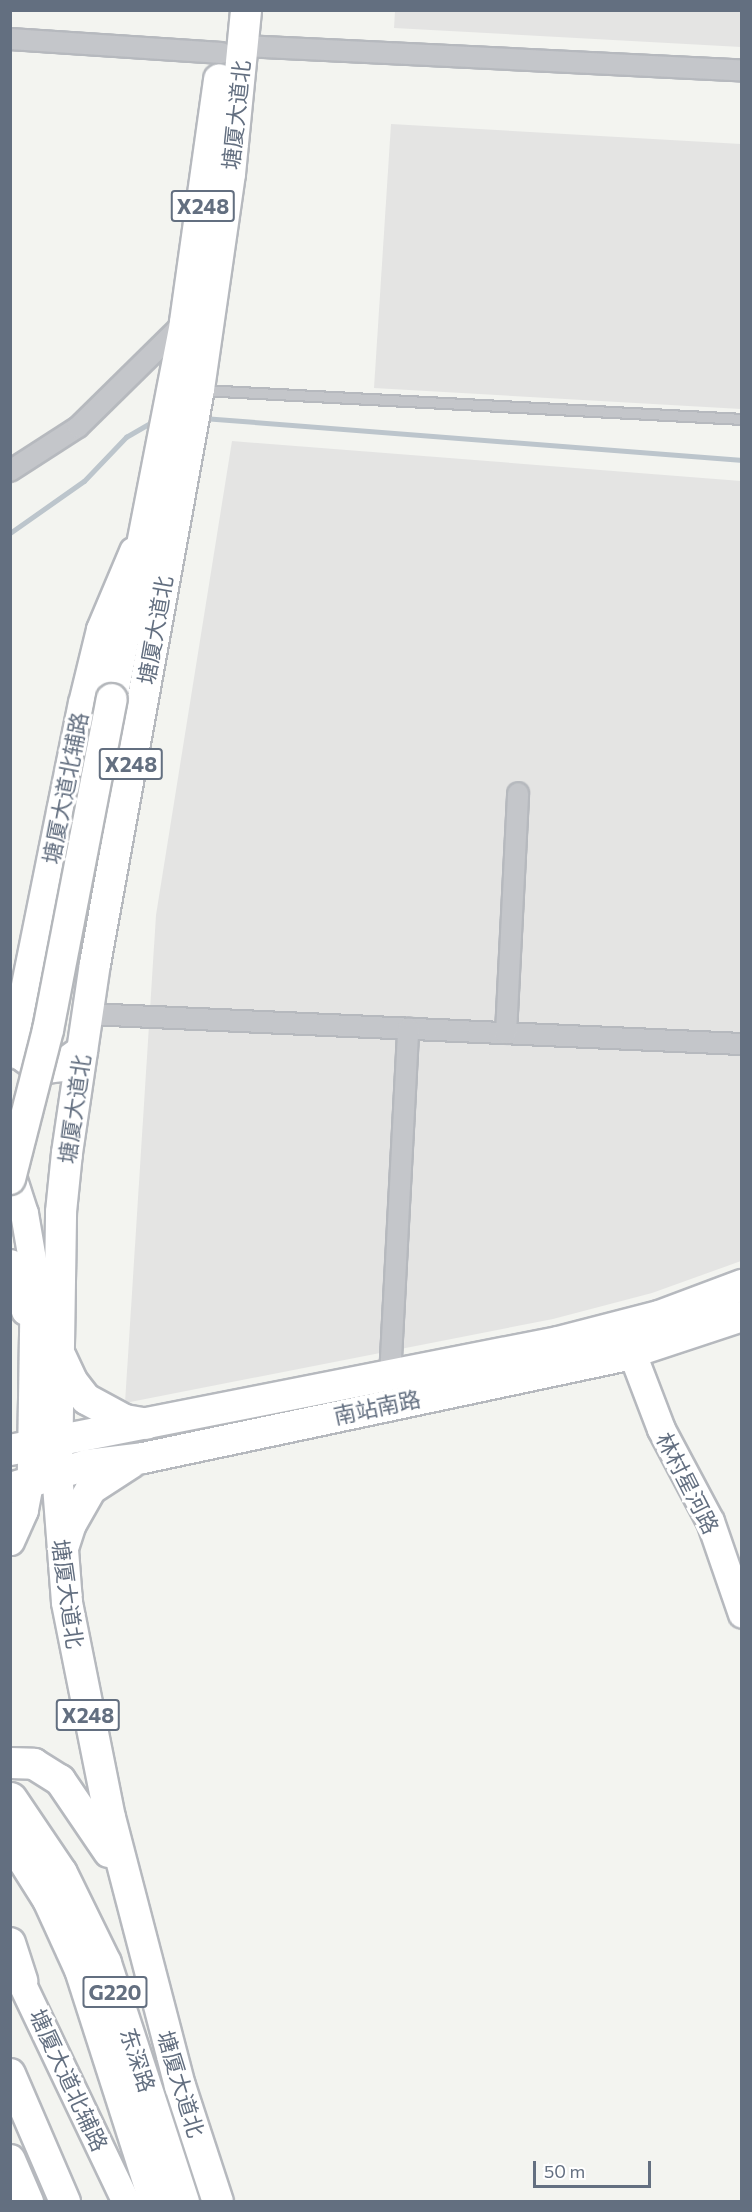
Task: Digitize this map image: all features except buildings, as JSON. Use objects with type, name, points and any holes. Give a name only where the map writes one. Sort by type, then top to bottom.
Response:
[{"type":"highway","name":"东深路","points":[[10,1799],[60,1873],[104,1963],[182,2202]]},
{"type":"highway","name":"东深路","points":[[10,1837],[49,1899],[81,1969],[156,2202]]},
{"type":"main road","name":"塘厦大道北","points":[[218,2202],[180,2086],[123,1875],[84,1695],[62,1554],[33,1464],[58,1345],[61,1212],[82,1051],[183,479],[188,396],[233,50],[225,10]]},
{"type":"main road","name":"塘厦大道北","points":[[10,1179],[48,1030],[148,499],[188,396],[185,322],[233,50],[246,10]]},
{"type":"main road","name":"塘厦大道北辅路","points":[[13,1045],[90,667],[100,629],[143,527]]},
{"type":"main road","points":[[13,1045],[40,1069],[61,1066],[82,1051]]},
{"type":"main road","points":[[10,1170],[32,1256],[30,1332],[33,1464],[24,1510],[10,1541]]},
{"type":"main road","points":[[10,1263],[30,1332]]},
{"type":"main road","name":"南站南路","points":[[33,1464],[153,1425],[601,1332],[741,1284]]},
{"type":"main road","name":"南站南路","points":[[33,1464],[143,1458],[632,1353],[741,1316]]},
{"type":"main road","points":[[58,1345],[66,1370],[86,1399],[125,1420],[153,1425]]},
{"type":"main road","name":"林村星河路","points":[[632,1353],[661,1429],[710,1521],[741,1614]]},
{"type":"main road","points":[[62,1554],[71,1524],[92,1489],[106,1476],[143,1458]]},
{"type":"main road","points":[[10,1763],[34,1764],[60,1780],[123,1875]]},
{"type":"main road","points":[[10,1943],[16,1970]]},
{"type":"main road","name":"塘厦大道北辅路","points":[[16,1970],[126,2202]]},
{"type":"main road","points":[[10,2074],[65,2202]]},
{"type":"main road","points":[[10,2160],[28,2202]]},
{"type":"street","points":[[10,39],[741,70]]},
{"type":"street","points":[[10,471],[78,427],[185,322]]},
{"type":"street","points":[[506,1033],[518,793]]},
{"type":"street","points":[[88,1014],[741,1044]]},
{"type":"street","points":[[390,1377],[408,1028]]},
{"type":"lane","points":[[188,396],[741,419]]},
{"type":"shaded area","points":[[395,11],[741,11],[741,47],[394,28]]},
{"type":"shaded area","points":[[391,124],[741,144],[741,409],[374,388]]},
{"type":"shaded area","points":[[232,441],[741,481],[741,1261],[652,1293],[553,1319],[125,1403],[156,915]]},
{"type":"waterway","points":[[203,418],[742,460]]},
{"type":"waterway","points":[[10,533],[84,481],[126,437],[156,420]]}]
